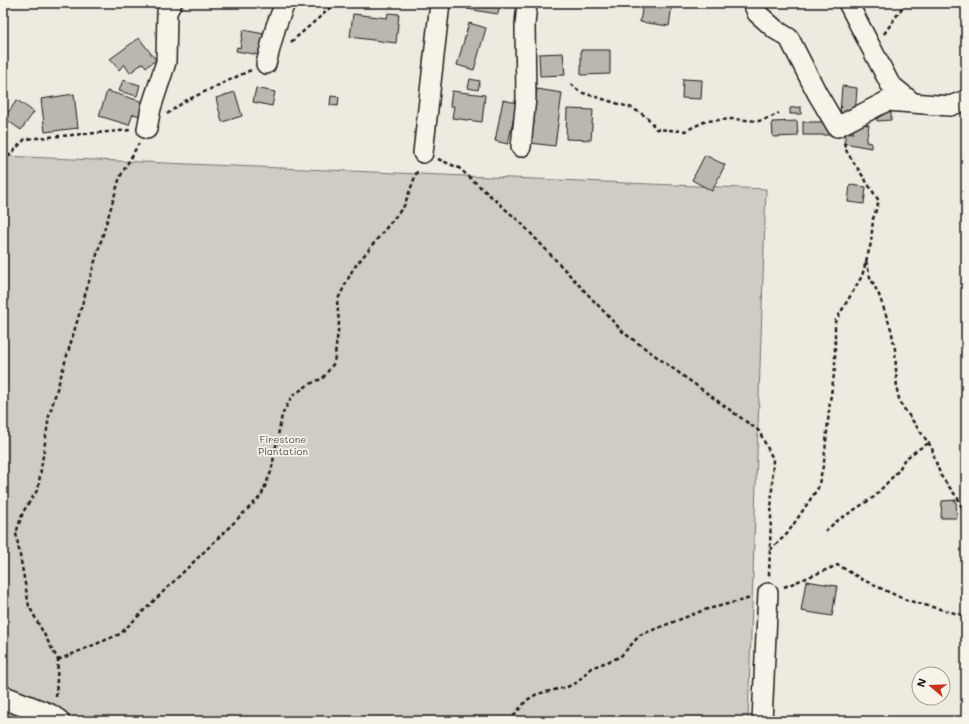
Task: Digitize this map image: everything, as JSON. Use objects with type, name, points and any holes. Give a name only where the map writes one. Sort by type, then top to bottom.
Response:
[{"type":"main road","points":[[3,697],[54,718]]},
{"type":"street","points":[[147,129],[151,108],[166,62],[167,12],[172,3]]},
{"type":"street","points":[[266,64],[276,26],[285,3]]},
{"type":"street","points":[[424,153],[440,3]]},
{"type":"street","points":[[521,148],[526,98],[525,25],[527,3]]},
{"type":"street","points":[[753,3],[757,13],[776,30],[789,38],[817,93],[837,127],[887,101],[950,106],[966,100]]},
{"type":"street","points":[[848,3],[890,84],[912,102]]},
{"type":"street","points":[[762,721],[768,593]]},
{"type":"path","points":[[289,43],[336,3]]},
{"type":"path","points":[[874,52],[902,8],[903,3]]},
{"type":"path","points":[[54,718],[58,660],[29,606],[16,533],[23,512],[38,489],[49,416],[120,177],[147,129],[185,101],[266,64]]},
{"type":"path","points":[[571,84],[580,92],[632,108],[647,117],[656,129],[685,131],[706,121],[732,119],[759,121],[779,113]]},
{"type":"path","points":[[770,551],[786,534],[818,488],[824,462],[835,368],[835,322],[862,276],[871,243],[873,219],[879,201],[847,152],[837,127]]},
{"type":"path","points":[[3,162],[25,139],[147,129]]},
{"type":"path","points":[[58,660],[120,634],[261,496],[271,472],[282,415],[292,396],[324,378],[334,363],[339,323],[337,301],[353,269],[404,206],[424,153],[459,168],[521,223],[624,333],[759,431],[773,459],[768,593]]},
{"type":"path","points":[[866,261],[870,277],[879,295],[892,329],[895,349],[897,390],[900,402],[932,448],[941,476],[959,500],[966,520]]},
{"type":"path","points":[[825,531],[837,521],[874,497],[899,470],[904,460],[929,443]]},
{"type":"path","points":[[509,721],[527,700],[537,694],[567,687],[576,683],[591,668],[620,657],[640,635],[704,610],[768,593],[838,565],[863,580],[906,600],[966,616]]},
{"type":"green space","name":"Firestone Plantation","points":[[3,156],[766,189],[748,721],[3,721]]},
{"type":"building","points":[[463,3],[500,3],[498,14],[467,9],[468,4]]},
{"type":"building","points":[[643,3],[672,5],[669,26],[640,22]]},
{"type":"building","points":[[388,13],[399,14],[396,43],[350,37],[353,14],[387,18]]},
{"type":"building","points":[[469,23],[486,28],[474,70],[457,65]]},
{"type":"building","points":[[243,30],[264,34],[260,55],[236,51],[237,47],[240,48]]},
{"type":"building","points":[[139,38],[156,60],[146,67],[143,63],[130,73],[124,64],[119,70],[110,59]]},
{"type":"building","points":[[581,50],[610,50],[610,74],[581,75]]},
{"type":"building","points":[[563,53],[565,75],[540,76],[539,54]]},
{"type":"building","points":[[470,79],[480,81],[478,90],[468,88]]},
{"type":"building","points":[[683,79],[702,80],[701,99],[682,98]]},
{"type":"building","points":[[123,80],[140,85],[137,96],[119,91]]},
{"type":"building","points":[[842,86],[857,88],[855,115],[840,114]]},
{"type":"building","points":[[256,88],[275,92],[272,106],[253,102]]},
{"type":"building","points":[[537,89],[562,93],[555,146],[530,143]]},
{"type":"building","points":[[107,91],[147,103],[143,117],[133,114],[129,125],[99,116]]},
{"type":"building","points":[[452,91],[485,95],[482,122],[452,118],[454,106],[450,106]]},
{"type":"building","points":[[235,92],[242,116],[222,122],[216,98]]},
{"type":"building","points":[[74,94],[78,128],[45,132],[41,99]]},
{"type":"building","points":[[331,96],[339,97],[338,106],[330,105]]},
{"type":"building","points":[[17,100],[34,112],[21,130],[4,118]]},
{"type":"building","points":[[503,100],[517,103],[508,144],[495,141]]},
{"type":"building","points":[[801,107],[801,114],[790,114],[790,108]]},
{"type":"building","points":[[567,109],[593,110],[591,140],[566,139]]},
{"type":"building","points":[[877,110],[891,110],[891,120],[877,121]]},
{"type":"building","points":[[797,121],[798,136],[773,137],[772,122]]},
{"type":"building","points":[[803,122],[829,122],[829,135],[803,135]]},
{"type":"building","points":[[855,123],[869,125],[866,142],[871,143],[871,148],[844,143],[846,132],[853,133]]},
{"type":"building","points":[[705,155],[725,165],[712,191],[692,180]]},
{"type":"building","points":[[850,185],[866,187],[864,204],[848,202]]},
{"type":"building","points":[[956,500],[957,518],[941,518],[942,501]]},
{"type":"building","points":[[806,581],[837,586],[832,616],[801,611]]}]
